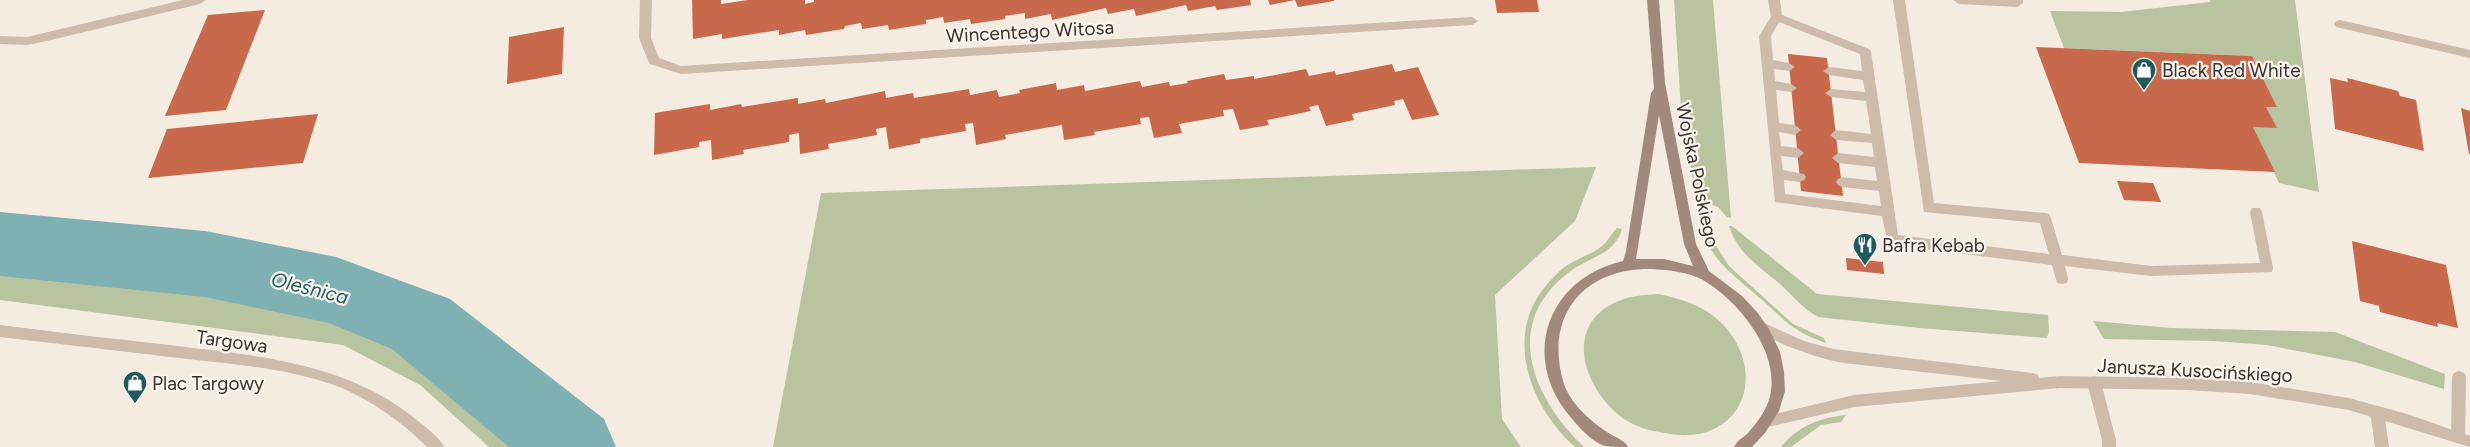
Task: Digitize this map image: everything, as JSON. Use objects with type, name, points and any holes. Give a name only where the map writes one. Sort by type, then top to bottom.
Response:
[{"type":"main road","name":"Wojska Polskiego","points":[[1653,0],[1659,83],[1690,244],[1704,275]]},
{"type":"main road","name":"Wojska Polskiego","points":[[1628,264],[1632,252],[1659,83]]},
{"type":"main road","points":[[1616,446],[1583,422],[1562,395],[1552,363],[1551,333],[1562,305],[1580,285],[1602,272],[1628,264],[1663,263],[1704,275],[1744,304],[1762,328],[1774,349],[1779,376],[1776,403],[1768,421],[1748,443],[1741,447]]},
{"type":"street","points":[[0,40],[28,41],[200,0]]},
{"type":"street","name":"Wincentego Witosa","points":[[646,0],[646,38],[654,61],[681,70],[1472,21]]},
{"type":"street","points":[[1774,0],[1777,17],[1765,36],[1779,198],[1888,212]]},
{"type":"street","points":[[1900,0],[1928,208],[2045,218],[2062,279]]},
{"type":"street","points":[[1959,0],[2017,3],[2017,0]]},
{"type":"street","points":[[1777,17],[1865,52],[1892,240],[2152,271],[2267,268],[2256,212]]},
{"type":"street","points":[[2340,24],[2470,54]]},
{"type":"street","points":[[1768,64],[1789,67]]},
{"type":"street","points":[[1829,72],[1868,76]]},
{"type":"street","points":[[1769,85],[1792,88]]},
{"type":"street","points":[[1831,92],[1871,97]]},
{"type":"street","points":[[1773,127],[1795,130]]},
{"type":"street","points":[[1836,135],[1878,139]]},
{"type":"street","points":[[1775,150],[1798,153]]},
{"type":"street","points":[[1838,158],[1881,163]]},
{"type":"street","points":[[1777,174],[1800,177]]},
{"type":"street","points":[[1842,182],[1884,187]]},
{"type":"street","name":"Janusza Kusocińskiego","points":[[1762,328],[1789,342],[1816,352],[1835,356],[2060,382]]},
{"type":"street","name":"Targowa","points":[[0,331],[248,361],[314,372],[349,385],[377,399],[406,417],[438,447]]},
{"type":"street","points":[[2460,377],[2464,440]]},
{"type":"street","name":"Janusza Kusocińskiego","points":[[1768,421],[1854,400],[2060,382],[2094,382],[2250,388],[2310,396],[2377,412],[2464,440]]},
{"type":"street","points":[[2094,382],[2109,440],[2109,447]]},
{"type":"street","points":[[2377,412],[2382,447]]},
{"type":"green space","points":[[1674,0],[1713,0],[1731,218],[1727,217],[1718,207],[1696,199],[1681,109]]},
{"type":"green space","points":[[2210,0],[2295,0],[2319,192],[2279,183],[2253,127],[2276,127],[2266,107],[2277,107],[2252,56],[2064,48],[2050,11],[2121,12],[2210,2]]},
{"type":"green space","points":[[1596,167],[1575,221],[1495,295],[1502,419],[1521,447],[773,447],[821,193]]},
{"type":"green space","points":[[1729,226],[1732,226],[1817,294],[2048,315],[2049,331],[2047,338],[1919,328],[1818,317],[1802,306],[1780,284],[1750,259],[1738,244]]},
{"type":"green space","points":[[1617,228],[1622,229],[1613,245],[1568,273],[1547,293],[1535,315],[1530,338],[1532,361],[1539,384],[1566,428],[1584,447],[1575,447],[1545,411],[1534,390],[1527,368],[1524,346],[1527,324],[1535,302],[1549,282],[1566,266],[1602,246]]},
{"type":"green space","points":[[1704,236],[1711,238],[1729,266],[1793,324],[1824,338],[1826,343],[1794,328],[1732,274],[1719,261]]},
{"type":"green space","points":[[0,259],[180,277],[321,304],[405,335],[545,447],[489,447],[420,385],[343,345],[0,300]]},
{"type":"green space","points":[[1658,294],[1687,302],[1713,315],[1727,329],[1743,357],[1746,372],[1745,387],[1741,401],[1734,414],[1722,424],[1707,432],[1675,435],[1630,423],[1608,404],[1597,390],[1589,375],[1584,342],[1589,327],[1598,314],[1614,303],[1625,299],[1641,295]]},
{"type":"green space","points":[[2093,321],[2171,328],[2335,332],[2445,374],[2444,389],[2355,362],[2267,345],[2214,341],[2104,339]]},
{"type":"green space","points":[[1846,415],[1841,422],[1821,425],[1791,447],[1781,447],[1802,428],[1810,424],[1827,418]]},
{"type":"building","points":[[692,0],[721,0],[721,4],[748,0],[805,0],[805,4],[814,2],[814,0],[1250,0],[1251,5],[1217,10],[1215,6],[1188,11],[1186,5],[1136,16],[1134,9],[1108,14],[1106,8],[1052,20],[1051,14],[1025,19],[1025,13],[1005,16],[1005,19],[971,24],[970,19],[944,23],[943,17],[926,20],[926,24],[889,30],[888,25],[862,29],[861,23],[845,26],[844,29],[806,35],[805,30],[779,35],[779,30],[722,39],[722,34],[693,39]]},
{"type":"building","points":[[1268,0],[1295,0],[1270,5]]},
{"type":"building","points":[[1295,0],[1334,0],[1334,1],[1298,7]]},
{"type":"building","points":[[1495,0],[1537,0],[1539,12],[1497,13]]},
{"type":"building","points":[[265,10],[226,110],[165,116],[208,15]]},
{"type":"building","points":[[564,27],[562,74],[507,84],[509,37]]},
{"type":"building","name":"Black Red White","points":[[2036,47],[2252,56],[2277,107],[2266,107],[2277,128],[2253,127],[2275,172],[2079,163]]},
{"type":"building","points":[[1788,54],[1827,58],[1843,196],[1801,191]]},
{"type":"building","points":[[1392,64],[1395,72],[1418,67],[1439,115],[1412,120],[1403,99],[1394,101],[1395,105],[1352,114],[1354,120],[1326,126],[1318,105],[1309,107],[1311,111],[1267,120],[1269,125],[1240,130],[1233,109],[1223,110],[1224,116],[1179,124],[1182,133],[1154,138],[1149,117],[1140,118],[1141,124],[1094,132],[1095,135],[1064,140],[1062,125],[1005,135],[1006,139],[976,145],[973,123],[965,124],[966,131],[920,139],[920,143],[889,149],[886,127],[876,129],[877,135],[828,144],[829,149],[800,154],[799,133],[789,135],[789,142],[743,150],[744,154],[712,160],[711,140],[699,142],[699,147],[654,155],[655,113],[710,104],[710,110],[741,104],[742,107],[798,98],[798,104],[825,99],[826,103],[885,91],[886,98],[913,93],[914,98],[969,89],[970,95],[997,90],[999,97],[1020,93],[1019,90],[1056,83],[1057,90],[1084,85],[1085,91],[1140,81],[1142,87],[1169,82],[1170,86],[1224,74],[1226,80],[1254,76],[1254,79],[1306,69],[1309,76],[1335,71],[1336,75]]},
{"type":"building","points":[[2330,78],[2348,82],[2347,78],[2398,91],[2400,96],[2416,100],[2424,151],[2335,129]]},
{"type":"building","points":[[2461,108],[2470,111],[2470,154],[2469,154]]},
{"type":"building","points":[[318,114],[303,163],[148,178],[167,129]]},
{"type":"building","points":[[2117,181],[2153,183],[2161,202],[2124,200]]},
{"type":"building","points":[[2352,241],[2446,265],[2458,328],[2437,323],[2438,327],[2380,312],[2379,306],[2360,301]]},
{"type":"building","name":"Bafra Kebab","points":[[1846,258],[1883,262],[1884,274],[1847,270]]},
{"type":"waterway","name":"Oleśnica","points":[[0,244],[205,264],[336,291],[421,324],[573,447]]},
{"type":"place","name":"Black Red White","points":[[2144,91]]},
{"type":"place","name":"Bafra Kebab","points":[[1865,266]]},
{"type":"place","name":"Plac Targowy","points":[[135,404]]}]
